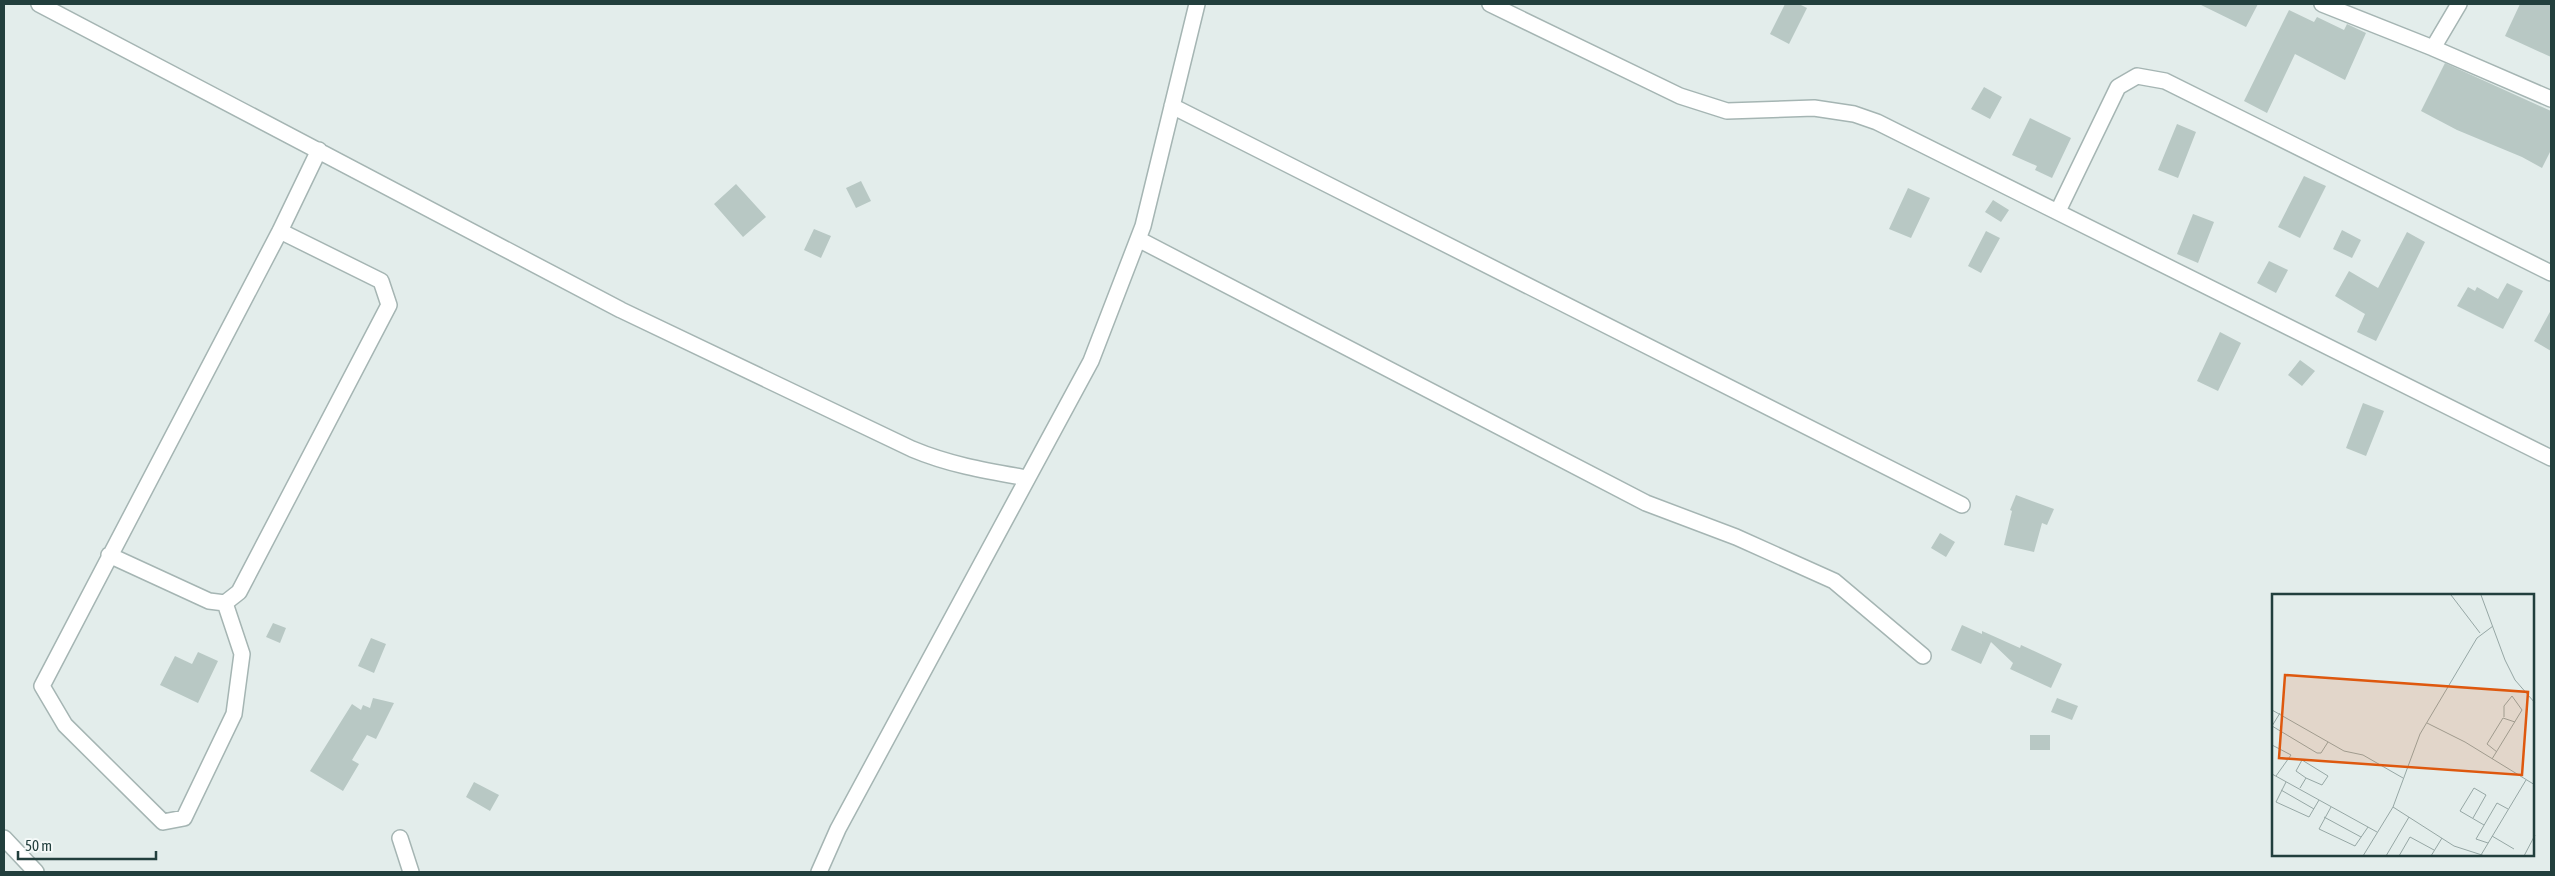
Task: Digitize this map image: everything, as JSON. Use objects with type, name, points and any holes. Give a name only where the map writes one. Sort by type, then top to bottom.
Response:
[{"type":"street","points":[[39,4],[620,310],[940,461],[971,469],[1027,478]]},
{"type":"street","points":[[819,872],[838,829],[1091,362],[1138,239],[1197,4]]},
{"type":"street","points":[[1490,4],[1680,96],[1727,111],[1814,108],[1854,114],[1877,122],[2551,458]]},
{"type":"street","points":[[2322,4],[2433,48],[2551,99]]},
{"type":"street","points":[[2433,48],[2459,4]]},
{"type":"street","points":[[2058,211],[2118,87],[2137,76],[2165,82],[2551,273]]},
{"type":"street","points":[[1172,106],[1962,506]]},
{"type":"street","points":[[225,603],[242,654],[234,714],[184,818],[163,822],[65,725],[42,686],[280,231],[319,150]]},
{"type":"street","points":[[109,555],[209,602],[225,603],[239,592],[389,305],[381,282],[280,231]]},
{"type":"street","points":[[1138,239],[1646,502],[1736,537],[1834,581],[1923,656]]},
{"type":"street","points":[[4,838],[36,872]]},
{"type":"street","points":[[400,838],[411,872]]},
{"type":"building","points":[[1785,4],[1799,4],[1807,8],[1789,44],[1770,34]]},
{"type":"building","points":[[2199,4],[2258,4],[2246,27]]},
{"type":"building","points":[[2520,4],[2551,4],[2551,57],[2505,36]]},
{"type":"building","points":[[2289,10],[2314,22],[2317,17],[2344,30],[2347,24],[2366,33],[2345,80],[2295,54],[2267,113],[2244,101]]},
{"type":"building","points":[[2445,63],[2551,111],[2551,150],[2542,168],[2522,157],[2457,130],[2421,111]]},
{"type":"building","points":[[1984,87],[2002,97],[1990,119],[1971,109]]},
{"type":"building","points":[[2030,118],[2071,138],[2052,178],[2035,170],[2037,166],[2012,155]]},
{"type":"building","points":[[2177,124],[2196,132],[2178,178],[2158,170]]},
{"type":"building","points":[[2304,176],[2326,186],[2300,238],[2278,227]]},
{"type":"building","points":[[861,181],[871,201],[856,208],[846,188]]},
{"type":"building","points":[[736,184],[766,217],[743,237],[714,204]]},
{"type":"building","points":[[1908,188],[1930,198],[1911,238],[1889,229]]},
{"type":"building","points":[[1993,200],[2009,210],[2001,222],[1985,212]]},
{"type":"building","points":[[2193,214],[2214,222],[2198,263],[2177,254]]},
{"type":"building","points":[[814,229],[831,236],[821,258],[804,250]]},
{"type":"building","points":[[2342,230],[2361,240],[2352,258],[2333,249]]},
{"type":"building","points":[[1986,231],[2000,238],[1981,273],[1968,266]]},
{"type":"building","points":[[2407,232],[2425,242],[2376,341],[2357,332],[2365,314],[2335,296],[2349,271],[2378,288]]},
{"type":"building","points":[[2269,261],[2288,270],[2276,293],[2257,283]]},
{"type":"building","points":[[2507,283],[2523,291],[2503,329],[2457,306],[2468,287],[2475,291],[2477,287],[2498,299]]},
{"type":"building","points":[[2551,310],[2551,351],[2534,341]]},
{"type":"building","points":[[2220,332],[2241,343],[2218,391],[2197,381]]},
{"type":"building","points":[[2300,360],[2315,371],[2302,386],[2288,375]]},
{"type":"building","points":[[2363,403],[2384,411],[2366,456],[2346,448]]},
{"type":"building","points":[[2016,495],[2054,509],[2047,525],[2042,523],[2034,552],[2004,545],[2012,511],[2010,510]]},
{"type":"building","points":[[1940,533],[1955,542],[1946,557],[1931,548]]},
{"type":"building","points":[[273,623],[286,628],[280,643],[266,637]]},
{"type":"building","points":[[1962,625],[1982,634],[1982,631],[2020,648],[2021,645],[2062,664],[2051,688],[2010,669],[2013,663],[1991,642],[1981,664],[1951,650]]},
{"type":"building","points":[[371,638],[386,644],[374,673],[358,666]]},
{"type":"building","points":[[198,652],[218,661],[198,703],[160,685],[175,656],[192,664]]},
{"type":"building","points":[[373,698],[394,703],[376,739],[367,735],[352,760],[359,764],[343,791],[310,771],[352,704],[361,710],[363,705],[370,708]]},
{"type":"building","points":[[2057,698],[2078,706],[2072,720],[2051,712]]},
{"type":"building","points":[[2030,735],[2050,735],[2050,750],[2030,750]]},
{"type":"building","points":[[474,782],[499,795],[490,811],[466,797]]}]
